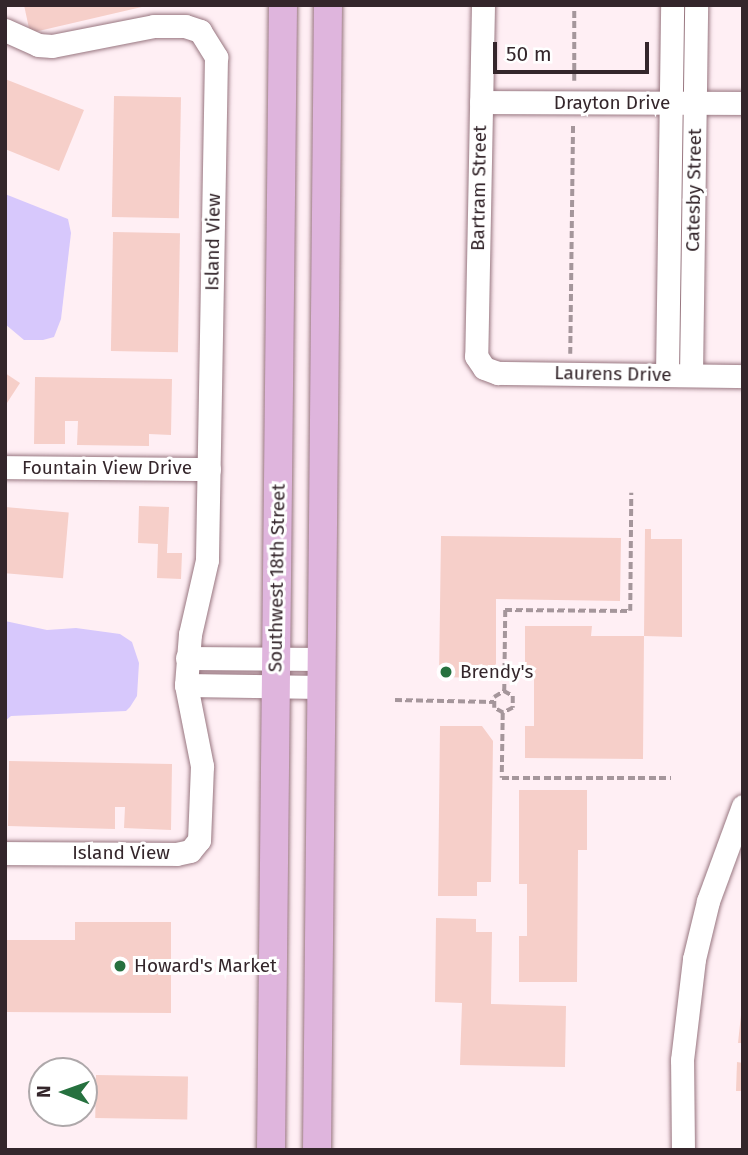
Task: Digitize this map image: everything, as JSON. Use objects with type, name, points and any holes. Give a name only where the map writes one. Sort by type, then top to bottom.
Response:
[{"type":"main road","name":"Southwest 18th Street","points":[[271,1150],[283,5]]},
{"type":"main road","points":[[317,1150],[328,5]]},
{"type":"street","name":"Bartram Street","points":[[483,5],[476,356],[484,368]]},
{"type":"street","name":"Catesby Street","points":[[673,5],[685,103],[691,375]]},
{"type":"street","name":"Catesby Street","points":[[667,375],[685,103],[696,5]]},
{"type":"street","name":"Island View","points":[[5,30],[38,45],[52,46],[154,26],[185,26],[200,31],[211,42],[216,57],[208,560],[187,658],[186,685],[202,766],[200,840],[190,851],[5,853]]},
{"type":"street","name":"Drayton Drive","points":[[481,102],[743,103]]},
{"type":"street","name":"Laurens Drive","points":[[484,368],[498,373],[743,376]]},
{"type":"street","name":"Fountain View Drive","points":[[5,467],[209,469]]},
{"type":"street","points":[[187,658],[322,659]]},
{"type":"street","points":[[186,685],[322,687]]},
{"type":"street","points":[[683,1150],[682,1060],[694,959],[708,901],[743,806]]},
{"type":"path","points":[[570,374],[574,5]]},
{"type":"path","points":[[503,713],[494,708],[494,702],[504,691],[505,610],[631,611],[631,493]]},
{"type":"path","points":[[503,713],[513,708],[513,696],[504,691]]},
{"type":"path","points":[[395,700],[494,702]]},
{"type":"path","points":[[503,713],[502,778],[671,778]]},
{"type":"shaded area","points":[[5,194],[68,219],[71,233],[61,319],[54,337],[24,340],[5,324]]},
{"type":"shaded area","points":[[5,621],[47,630],[76,628],[120,634],[132,642],[139,663],[137,696],[126,711],[11,716],[5,721]]},
{"type":"building","points":[[24,5],[146,5],[146,6],[30,33]]},
{"type":"building","points":[[5,79],[84,110],[59,171],[5,149]]},
{"type":"building","points":[[114,96],[181,97],[179,218],[112,217]]},
{"type":"building","points":[[113,232],[180,233],[178,352],[111,351]]},
{"type":"building","points":[[5,373],[20,383],[5,406]]},
{"type":"building","points":[[35,377],[172,379],[171,435],[149,434],[149,446],[77,445],[78,421],[65,421],[65,444],[34,444]]},
{"type":"building","points":[[139,506],[169,507],[167,553],[182,553],[181,579],[157,578],[158,544],[138,543]]},
{"type":"building","points":[[5,507],[69,513],[63,578],[5,573]]},
{"type":"building","points":[[645,529],[651,529],[651,539],[682,539],[682,637],[644,636]]},
{"type":"building","points":[[441,536],[621,538],[620,601],[496,599],[496,664],[482,678],[439,677]]},
{"type":"building","points":[[525,626],[592,626],[591,636],[644,636],[643,759],[525,758],[525,726],[534,726],[534,675],[525,675]]},
{"type":"building","points":[[440,726],[482,726],[493,741],[491,882],[477,882],[477,896],[438,896]]},
{"type":"building","points":[[9,761],[172,764],[171,830],[124,828],[125,807],[115,807],[115,829],[8,826]]},
{"type":"building","points":[[519,790],[587,790],[587,850],[578,850],[577,982],[519,982],[519,936],[527,936],[527,884],[519,884]]},
{"type":"building","points":[[436,918],[476,919],[476,932],[492,932],[491,1004],[566,1006],[565,1067],[460,1065],[462,1003],[435,1002]]},
{"type":"building","points":[[75,922],[171,922],[171,1013],[5,1012],[5,940],[75,940]]},
{"type":"building","points":[[741,1015],[743,1043],[738,1043]]},
{"type":"building","points":[[737,1062],[743,1063],[743,1091],[736,1091]]},
{"type":"building","points":[[98,1075],[188,1077],[187,1120],[98,1118]]},
{"type":"place","name":"Brendy's","points":[[446,672]]},
{"type":"place","name":"Howard's Market","points":[[120,966]]}]
